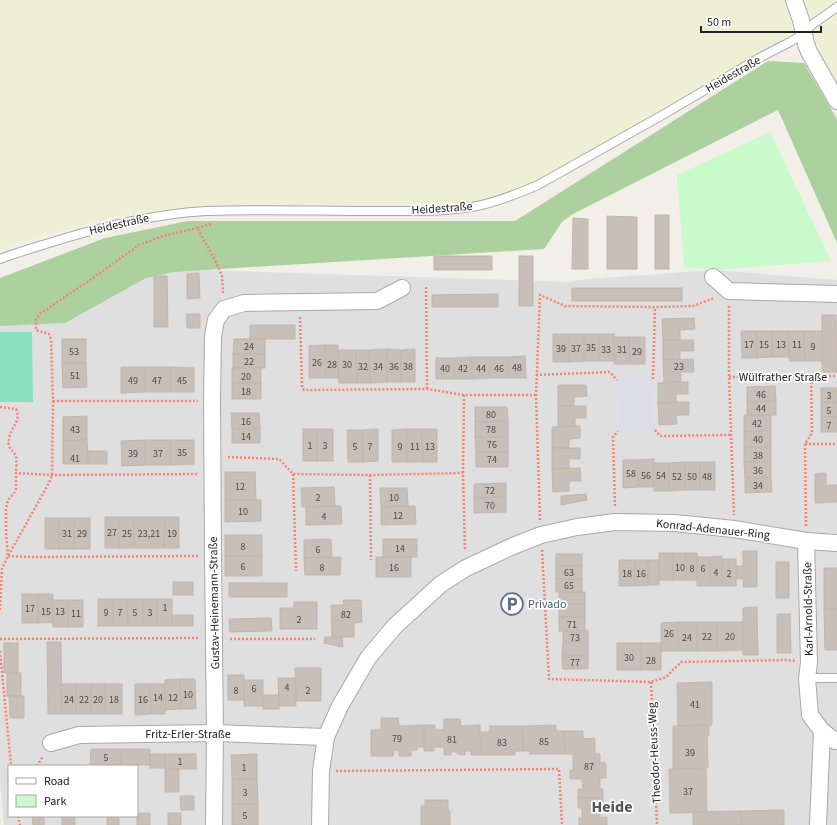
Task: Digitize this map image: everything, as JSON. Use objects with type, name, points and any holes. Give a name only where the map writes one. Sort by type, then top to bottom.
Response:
[{"type":"street","points":[[794,0],[809,52],[837,101]]},
{"type":"street","points":[[713,277],[729,291],[837,294]]},
{"type":"street","points":[[224,309],[244,303],[377,301],[402,288]]},
{"type":"street","name":"Gustav-Heinemann-Straße","points":[[214,825],[213,336],[216,320],[224,309]]},
{"type":"street","name":"Konrad-Adenauer-Ring","points":[[320,825],[321,771],[326,737],[340,706],[368,658],[395,626],[441,584],[466,568],[513,546],[541,535],[577,527],[615,522],[675,523],[734,529],[806,541],[837,543]]},
{"type":"street","name":"Karl-Arnold-Straße","points":[[806,541],[810,715],[822,731],[837,741]]},
{"type":"street","points":[[818,825],[822,731]]},
{"type":"street","name":"Fritz-Erler-Straße","points":[[51,743],[79,735],[215,732],[326,737]]},
{"type":"lane","name":"Heidestraße","points":[[0,259],[74,235],[115,224],[175,213],[232,210],[419,211],[473,207],[498,201],[538,185],[759,58],[790,42],[837,7]]},
{"type":"lane","points":[[808,670],[837,678]]},
{"type":"path","points":[[0,610],[2,569],[52,475],[51,339],[49,334],[36,330],[36,318],[45,310],[139,245],[162,236],[198,228],[221,220],[232,210]]},
{"type":"path","points":[[198,228],[222,276],[224,309]]},
{"type":"path","points":[[426,287],[426,389]]},
{"type":"path","points":[[734,529],[729,377],[729,291],[694,306],[655,307],[565,306],[540,295],[536,395],[541,535],[549,679],[651,682],[666,677],[681,662],[787,660],[808,670]]},
{"type":"path","points":[[300,303],[302,387],[304,390],[426,389],[464,395],[536,395]]},
{"type":"path","points":[[654,379],[655,307]]},
{"type":"path","points":[[536,375],[610,372],[617,380]]},
{"type":"path","points":[[806,541],[805,444],[812,432],[811,376]]},
{"type":"path","name":"Wülfrather Straße","points":[[729,377],[837,376]]},
{"type":"path","points":[[464,395],[463,473],[466,568]]},
{"type":"path","points":[[52,402],[212,401]]},
{"type":"path","points":[[0,407],[16,409],[18,413],[18,419],[8,441],[9,446],[16,456],[16,489],[8,500],[6,508],[8,556]]},
{"type":"path","points":[[654,430],[660,436],[731,435]]},
{"type":"path","points":[[615,522],[613,437],[618,431]]},
{"type":"path","points":[[805,444],[837,444]]},
{"type":"path","points":[[213,456],[279,459],[293,474],[296,571]]},
{"type":"path","points":[[16,473],[52,475],[213,474]]},
{"type":"path","points":[[293,474],[370,475],[463,473]]},
{"type":"path","points":[[370,475],[371,560]]},
{"type":"path","points":[[8,556],[213,556]]},
{"type":"path","points":[[0,639],[203,638],[315,640]]},
{"type":"path","points":[[0,651],[11,765]]},
{"type":"path","name":"Theodor-Heuss-Weg","points":[[651,682],[657,825]]},
{"type":"path","points":[[321,771],[559,769],[562,825]]},
{"type":"shaded area","points":[[174,269],[568,282],[587,279],[714,270],[837,280],[837,825],[4,825],[0,782],[0,322]]},
{"type":"shaded area","points":[[653,379],[655,430],[618,431],[617,380]]},
{"type":"green space","points":[[0,0],[788,0],[792,22],[791,33],[787,39],[569,166],[528,186],[496,196],[469,203],[184,208],[116,216],[0,248]]},
{"type":"green space","points":[[799,0],[837,0],[837,2],[818,14],[808,13],[800,4]]},
{"type":"green space","points":[[837,12],[837,93],[815,48],[814,38],[819,28],[828,18]]},
{"type":"green space","points":[[768,61],[804,63],[837,119],[837,243],[778,110],[573,214],[562,222],[544,249],[173,272],[146,278],[65,323],[0,326],[0,278],[105,238],[188,221],[515,221]]},
{"type":"green space","points":[[770,132],[831,261],[714,270],[684,267],[677,175]]},
{"type":"green space","points":[[0,332],[32,332],[33,402],[0,402]]},
{"type":"building","points":[[655,215],[669,215],[669,269],[655,269]]},
{"type":"building","points":[[607,216],[637,217],[637,269],[607,269]]},
{"type":"building","points":[[573,218],[588,219],[588,269],[572,269]]},
{"type":"building","points":[[434,256],[492,256],[492,270],[434,270]]},
{"type":"building","points":[[519,256],[533,256],[533,306],[519,306]]},
{"type":"building","points":[[199,273],[200,298],[187,299],[187,274]]},
{"type":"building","points":[[154,276],[167,276],[168,327],[154,327]]},
{"type":"building","points":[[572,288],[682,288],[682,301],[572,301]]},
{"type":"building","points":[[498,294],[498,307],[432,307],[432,295]]},
{"type":"building","points":[[186,314],[200,314],[200,328],[187,328]]},
{"type":"building","points":[[822,315],[836,315],[837,372],[822,372]]},
{"type":"building","points":[[694,318],[695,329],[680,330],[680,340],[663,340],[662,319]]},
{"type":"building","points":[[250,325],[295,325],[295,339],[250,339]]},
{"type":"building","points":[[741,331],[756,331],[757,358],[742,358]]},
{"type":"building","points":[[756,331],[772,331],[772,357],[757,358]]},
{"type":"building","points":[[772,331],[789,331],[789,357],[772,357]]},
{"type":"building","points":[[789,331],[804,331],[805,361],[789,361]]},
{"type":"building","points":[[804,331],[822,331],[822,361],[805,361]]},
{"type":"building","points":[[553,334],[569,334],[569,362],[553,362]]},
{"type":"building","points":[[569,334],[584,334],[584,361],[569,362]]},
{"type":"building","points":[[584,334],[599,334],[599,361],[584,361]]},
{"type":"building","points":[[599,334],[614,334],[614,361],[599,361]]},
{"type":"building","points":[[614,337],[629,337],[630,364],[614,364]]},
{"type":"building","points":[[629,337],[645,337],[645,364],[630,364]]},
{"type":"building","points":[[62,339],[86,339],[86,363],[62,363]]},
{"type":"building","points":[[234,339],[265,339],[265,354],[233,354]]},
{"type":"building","points":[[663,340],[693,340],[694,351],[680,351],[680,360],[663,360]]},
{"type":"building","points":[[325,345],[326,378],[309,378],[309,346]]},
{"type":"building","points":[[325,345],[338,345],[339,378],[326,378]]},
{"type":"building","points":[[387,349],[387,382],[370,383],[369,350]]},
{"type":"building","points":[[387,349],[401,350],[401,382],[387,382]]},
{"type":"building","points":[[415,349],[415,382],[401,382],[401,350]]},
{"type":"building","points":[[338,350],[356,350],[357,383],[339,383]]},
{"type":"building","points":[[356,350],[369,350],[370,383],[357,383]]},
{"type":"building","points":[[233,354],[265,354],[265,368],[233,368]]},
{"type":"building","points":[[525,356],[526,378],[508,378],[508,357]]},
{"type":"building","points":[[472,357],[472,379],[454,379],[454,358]]},
{"type":"building","points":[[472,357],[490,357],[490,378],[472,379]]},
{"type":"building","points":[[490,357],[508,357],[508,378],[490,378]]},
{"type":"building","points":[[436,358],[454,358],[454,379],[436,379]]},
{"type":"building","points":[[693,359],[694,372],[681,372],[681,382],[664,383],[663,360]]},
{"type":"building","points":[[62,363],[86,363],[87,387],[63,388]]},
{"type":"building","points":[[121,367],[145,367],[145,392],[121,393]]},
{"type":"building","points":[[145,367],[170,367],[170,392],[145,392]]},
{"type":"building","points":[[170,367],[194,368],[194,392],[170,392]]},
{"type":"building","points":[[232,368],[261,368],[261,383],[232,383]]},
{"type":"building","points":[[688,382],[688,394],[676,394],[676,403],[658,403],[658,383]]},
{"type":"building","points":[[232,383],[261,383],[261,399],[232,399]]},
{"type":"building","points":[[558,385],[586,385],[587,396],[574,397],[574,406],[558,406]]},
{"type":"building","points":[[775,386],[776,401],[747,402],[747,387]]},
{"type":"building","points":[[821,388],[837,388],[837,402],[821,402]]},
{"type":"building","points":[[776,401],[776,415],[747,415],[747,402]]},
{"type":"building","points":[[689,402],[689,415],[676,415],[677,424],[659,425],[658,403]]},
{"type":"building","points":[[821,402],[837,402],[837,417],[821,417]]},
{"type":"building","points":[[558,406],[586,406],[586,418],[575,418],[575,427],[558,427]]},
{"type":"building","points":[[475,407],[507,407],[508,421],[475,422]]},
{"type":"building","points":[[231,413],[259,413],[260,428],[232,429]]},
{"type":"building","points":[[744,415],[771,415],[771,431],[744,432]]},
{"type":"building","points":[[87,416],[87,440],[63,441],[63,417]]},
{"type":"building","points":[[821,417],[837,417],[837,432],[821,432]]},
{"type":"building","points":[[508,421],[508,437],[475,437],[475,422]]},
{"type":"building","points":[[580,426],[580,438],[569,439],[569,448],[552,448],[552,427]]},
{"type":"building","points":[[260,428],[260,443],[232,443],[232,429]]},
{"type":"building","points":[[303,429],[317,429],[317,461],[303,461]]},
{"type":"building","points":[[317,429],[333,429],[333,461],[317,461]]},
{"type":"building","points":[[378,429],[378,461],[363,462],[362,430]]},
{"type":"building","points":[[407,429],[407,462],[392,462],[392,430]]},
{"type":"building","points":[[407,429],[422,429],[423,462],[407,462]]},
{"type":"building","points":[[422,429],[437,429],[437,462],[423,462]]},
{"type":"building","points":[[347,430],[362,430],[363,462],[348,462]]},
{"type":"building","points":[[771,431],[771,447],[744,447],[744,432]]},
{"type":"building","points":[[475,437],[508,437],[508,452],[476,452]]},
{"type":"building","points":[[87,440],[88,464],[63,464],[63,441]]},
{"type":"building","points":[[145,440],[170,440],[170,465],[145,465]]},
{"type":"building","points":[[145,440],[145,465],[122,466],[121,441]]},
{"type":"building","points":[[170,440],[194,440],[194,464],[170,465]]},
{"type":"building","points":[[744,447],[771,447],[771,462],[744,462]]},
{"type":"building","points":[[552,448],[580,448],[580,459],[569,459],[569,468],[552,469]]},
{"type":"building","points":[[88,451],[107,451],[107,464],[88,464]]},
{"type":"building","points":[[476,452],[508,452],[508,467],[476,467]]},
{"type":"building","points":[[654,459],[654,487],[638,487],[638,460]]},
{"type":"building","points":[[623,460],[638,460],[638,487],[623,488]]},
{"type":"building","points":[[685,462],[685,490],[669,491],[669,463]]},
{"type":"building","points":[[685,462],[700,462],[700,490],[685,490]]},
{"type":"building","points":[[700,462],[715,462],[715,490],[700,490]]},
{"type":"building","points":[[744,462],[771,462],[771,478],[745,478]]},
{"type":"building","points":[[654,463],[669,463],[669,491],[654,491]]},
{"type":"building","points":[[580,468],[581,481],[569,481],[569,491],[553,492],[552,469]]},
{"type":"building","points":[[225,472],[255,472],[256,500],[225,500]]},
{"type":"building","points":[[826,473],[826,485],[837,485],[837,502],[815,503],[815,474]]},
{"type":"building","points":[[745,478],[771,478],[772,492],[745,493]]},
{"type":"building","points":[[506,483],[506,497],[474,498],[474,484]]},
{"type":"building","points":[[334,487],[335,506],[302,507],[301,488]]},
{"type":"building","points":[[380,488],[407,488],[408,506],[381,507]]},
{"type":"building","points":[[586,494],[587,500],[561,505],[561,496]]},
{"type":"building","points":[[506,497],[506,512],[474,513],[474,498]]},
{"type":"building","points":[[225,500],[261,500],[261,521],[225,522]]},
{"type":"building","points":[[341,506],[342,524],[306,525],[306,507]]},
{"type":"building","points":[[415,506],[416,524],[381,525],[381,507]]},
{"type":"building","points":[[105,517],[119,517],[119,548],[105,548]]},
{"type":"building","points":[[119,517],[134,517],[134,548],[119,548]]},
{"type":"building","points":[[134,517],[165,517],[164,548],[134,548]]},
{"type":"building","points":[[165,517],[179,517],[179,548],[164,548]]},
{"type":"building","points":[[45,518],[59,518],[59,549],[45,549]]},
{"type":"building","points":[[59,518],[74,518],[74,549],[59,549]]},
{"type":"building","points":[[74,518],[90,518],[90,549],[74,549]]},
{"type":"building","points":[[225,535],[262,535],[262,556],[225,556]]},
{"type":"building","points":[[331,539],[332,557],[304,558],[304,540]]},
{"type":"building","points":[[383,539],[417,539],[417,557],[383,557]]},
{"type":"building","points":[[743,551],[757,551],[757,587],[743,587],[743,579],[736,579],[736,566],[743,566]]},
{"type":"building","points":[[659,553],[673,553],[673,580],[659,580]]},
{"type":"building","points":[[673,553],[686,553],[686,580],[673,580]]},
{"type":"building","points":[[686,553],[697,553],[697,580],[686,580]]},
{"type":"building","points":[[556,554],[582,554],[582,566],[556,566]]},
{"type":"building","points":[[225,556],[262,556],[262,576],[225,576]]},
{"type":"building","points":[[722,556],[722,586],[710,586],[710,557]]},
{"type":"building","points":[[341,557],[340,575],[305,575],[304,558]]},
{"type":"building","points":[[376,557],[411,557],[411,577],[376,577]]},
{"type":"building","points":[[697,557],[710,557],[710,586],[697,586]]},
{"type":"building","points":[[722,559],[736,559],[736,586],[722,586]]},
{"type":"building","points":[[619,560],[635,560],[635,586],[619,586]]},
{"type":"building","points":[[635,560],[648,560],[648,585],[635,586]]},
{"type":"building","points":[[648,560],[659,560],[659,585],[648,585]]},
{"type":"building","points":[[776,562],[789,562],[789,598],[776,598]]},
{"type":"building","points":[[556,566],[582,566],[582,579],[556,579]]},
{"type":"building","points":[[824,568],[837,568],[837,609],[824,609]]},
{"type":"building","points":[[556,579],[582,579],[582,592],[556,592]]},
{"type":"building","points":[[173,582],[193,582],[193,595],[173,595]]},
{"type":"building","points":[[229,583],[287,583],[287,597],[229,597]]},
{"type":"building","points":[[559,592],[585,592],[585,604],[559,604]]},
{"type":"building","points":[[22,594],[38,594],[38,623],[22,623]]},
{"type":"building","points":[[38,594],[53,594],[53,622],[38,623]]},
{"type":"building","points":[[98,599],[113,599],[113,626],[98,626]]},
{"type":"building","points":[[113,599],[127,599],[128,626],[113,626]]},
{"type":"building","points":[[127,599],[143,599],[143,626],[128,626]]},
{"type":"building","points":[[143,599],[157,599],[157,626],[143,626]]},
{"type":"building","points":[[157,599],[172,599],[172,626],[157,626]]},
{"type":"building","points":[[52,600],[68,600],[68,627],[53,627]]},
{"type":"building","points":[[68,600],[83,600],[83,627],[68,627]]},
{"type":"building","points":[[343,600],[361,600],[362,622],[354,623],[354,637],[332,637],[331,605],[344,605]]},
{"type":"building","points":[[294,602],[317,602],[317,629],[280,629],[280,608],[294,608]]},
{"type":"building","points":[[559,604],[585,604],[585,617],[559,617]]},
{"type":"building","points":[[757,607],[758,655],[743,655],[743,608]]},
{"type":"building","points":[[824,609],[837,609],[837,650],[825,650]]},
{"type":"building","points":[[777,614],[790,614],[791,653],[777,653]]},
{"type":"building","points":[[172,615],[193,615],[193,626],[172,626]]},
{"type":"building","points":[[559,617],[585,617],[585,631],[559,631]]},
{"type":"building","points":[[271,618],[272,631],[230,632],[229,619]]},
{"type":"building","points":[[678,622],[697,622],[697,651],[678,651]]},
{"type":"building","points":[[678,622],[678,651],[661,651],[661,623]]},
{"type":"building","points":[[697,622],[717,622],[717,651],[697,651]]},
{"type":"building","points":[[717,622],[743,622],[743,650],[717,651]]},
{"type":"building","points":[[588,630],[588,642],[563,642],[563,631]]},
{"type":"building","points":[[325,637],[342,637],[343,647],[324,643]]},
{"type":"building","points":[[47,642],[61,642],[62,714],[48,714]]},
{"type":"building","points":[[563,642],[588,642],[588,656],[562,656]]},
{"type":"building","points":[[4,643],[18,643],[18,673],[4,673]]},
{"type":"building","points":[[617,643],[641,643],[641,670],[617,670]]},
{"type":"building","points":[[641,643],[661,643],[661,670],[641,670]]},
{"type":"building","points":[[562,656],[588,656],[588,669],[563,669]]},
{"type":"building","points":[[295,668],[321,668],[321,701],[296,701]]},
{"type":"building","points":[[7,673],[21,673],[21,696],[7,696]]},
{"type":"building","points":[[228,675],[244,675],[244,700],[228,700]]},
{"type":"building","points":[[278,678],[295,678],[296,706],[279,706]]},
{"type":"building","points":[[180,679],[181,709],[165,710],[165,680]]},
{"type":"building","points":[[180,679],[195,679],[196,709],[181,709]]},
{"type":"building","points":[[244,680],[263,680],[263,706],[244,706]]},
{"type":"building","points":[[712,682],[712,725],[678,726],[677,683]]},
{"type":"building","points":[[61,684],[76,684],[76,714],[62,714]]},
{"type":"building","points":[[76,684],[91,684],[91,714],[76,714]]},
{"type":"building","points":[[91,684],[105,684],[105,714],[91,714]]},
{"type":"building","points":[[105,684],[122,684],[122,714],[105,714]]},
{"type":"building","points":[[135,684],[150,684],[151,714],[135,715]]},
{"type":"building","points":[[150,684],[165,684],[165,714],[151,714]]},
{"type":"building","points":[[263,695],[279,695],[279,709],[263,709]]},
{"type":"building","points":[[9,696],[24,696],[24,718],[10,718]]},
{"type":"building","points":[[381,718],[398,718],[399,726],[424,725],[424,747],[417,747],[417,750],[411,750],[411,756],[399,756],[399,750],[394,750],[393,756],[371,756],[371,730],[381,730]]},
{"type":"building","points":[[444,719],[460,719],[461,726],[480,725],[481,755],[471,755],[471,751],[465,751],[465,755],[457,754],[457,752],[451,752],[451,755],[444,755],[444,747],[434,747],[434,751],[424,751],[424,725],[435,725],[435,730],[444,730]]},
{"type":"building","points":[[556,725],[556,731],[564,731],[565,754],[530,754],[530,751],[523,751],[522,726]]},
{"type":"building","points":[[709,725],[709,735],[707,735],[708,768],[673,769],[673,726]]},
{"type":"building","points":[[490,726],[522,726],[523,751],[515,751],[515,755],[481,755],[481,732],[490,732]]},
{"type":"building","points":[[564,731],[583,731],[583,739],[595,738],[595,754],[600,754],[600,762],[606,763],[606,778],[600,778],[600,789],[603,789],[603,798],[578,798],[578,789],[583,789],[582,779],[570,779],[570,770],[573,770],[573,754],[565,754]]},
{"type":"building","points":[[91,749],[121,749],[121,765],[90,764]]},
{"type":"building","points":[[121,749],[150,749],[150,765],[121,765]]},
{"type":"building","points":[[150,754],[165,754],[165,768],[150,768]]},
{"type":"building","points":[[165,754],[196,754],[196,769],[165,769]]},
{"type":"building","points":[[257,754],[257,779],[232,779],[231,755]]},
{"type":"building","points":[[165,769],[179,769],[179,792],[165,792]]},
{"type":"building","points":[[669,769],[706,769],[707,812],[670,813]]},
{"type":"building","points":[[232,779],[257,779],[258,804],[232,804]]},
{"type":"building","points":[[180,796],[194,796],[194,810],[181,810]]},
{"type":"building","points":[[578,798],[603,798],[603,808],[600,808],[600,818],[607,817],[607,825],[579,825],[579,818],[582,818],[582,808],[578,808]]},
{"type":"building","points":[[425,800],[448,800],[450,825],[421,825],[421,806],[425,806]]},
{"type":"building","points":[[232,804],[258,804],[258,825],[232,825]]},
{"type":"building","points":[[784,810],[784,825],[742,825],[741,811]]},
{"type":"building","points":[[741,811],[742,825],[693,825],[693,812]]},
{"type":"building","points":[[138,813],[150,813],[150,825],[137,825]]},
{"type":"building","points":[[168,813],[181,813],[181,825],[168,825]]},
{"type":"building","points":[[32,817],[44,817],[44,825],[33,825]]},
{"type":"building","points":[[62,817],[75,817],[75,825],[62,825]]},
{"type":"building","points":[[107,817],[119,817],[119,825],[107,825]]},
{"type":"place","name":"Privado","points":[[512,604]]},
{"type":"district","name":"Heide","points":[[612,806]]}]
